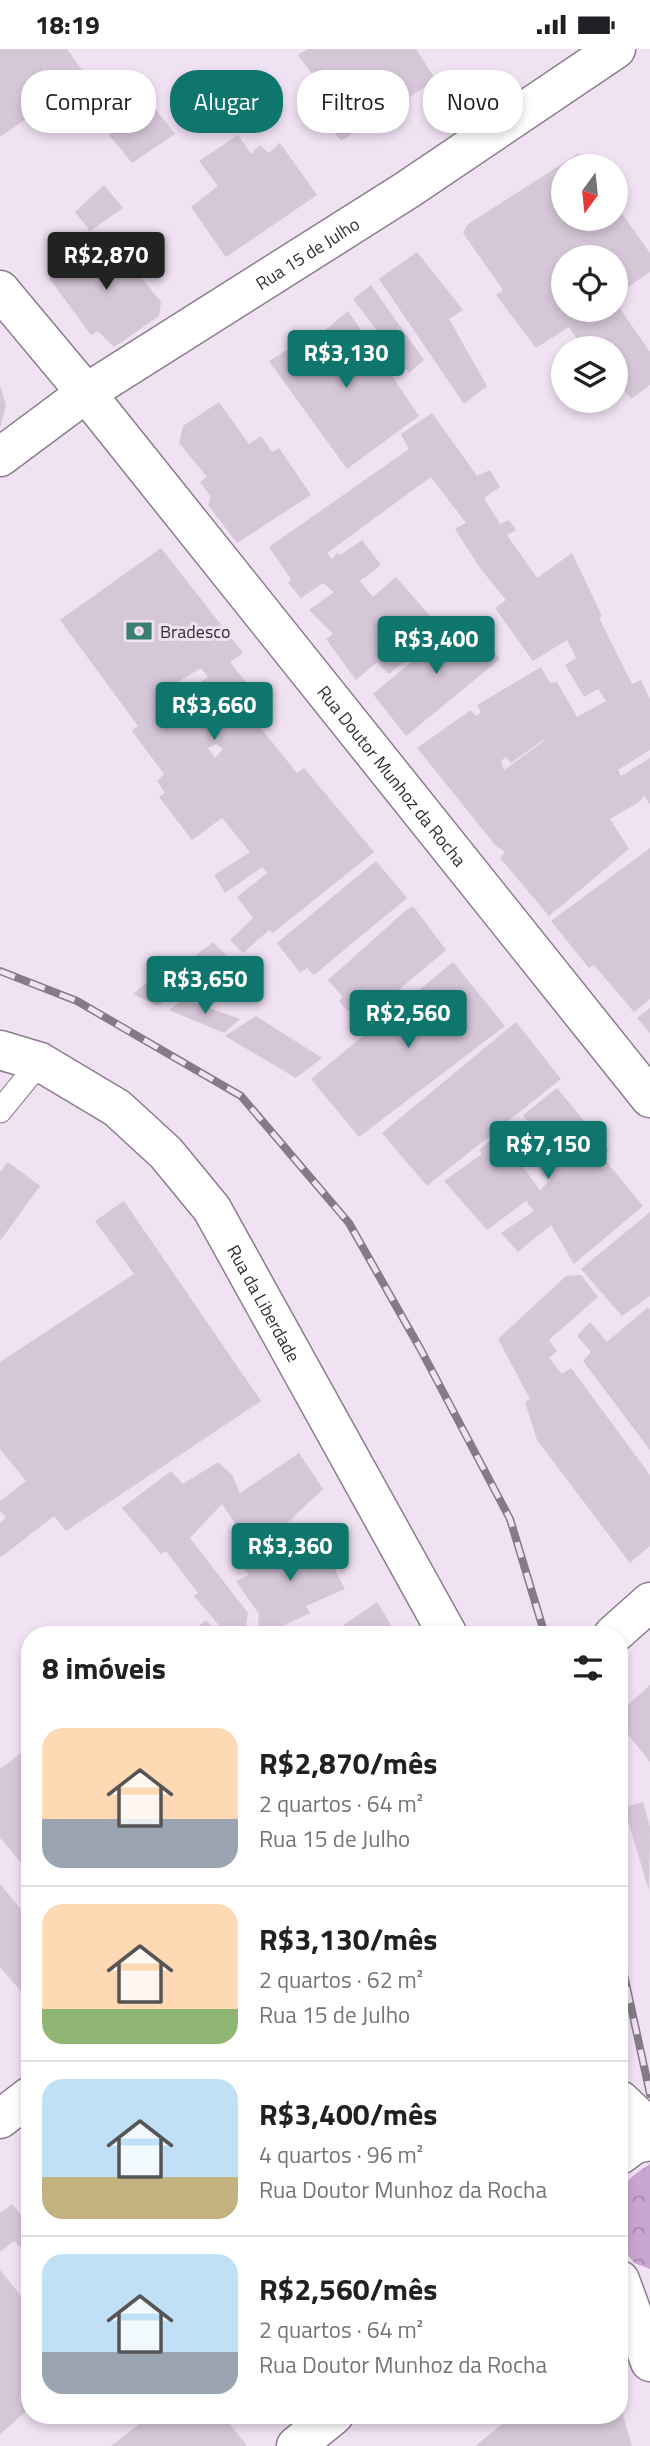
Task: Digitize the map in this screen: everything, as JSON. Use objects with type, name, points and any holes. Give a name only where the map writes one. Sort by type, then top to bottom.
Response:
[{"type":"main road","name":"Rua 15 de Julho","points":[[0,457],[86,393],[407,190],[616,49]]},
{"type":"main road","name":"Rua Doutor Munhoz da Rocha","points":[[0,290],[86,393],[650,1098]]},
{"type":"main road","name":"Rua da Liberdade","points":[[0,1050],[40,1062],[117,1108],[166,1153],[212,1209],[443,1626]]},
{"type":"main road","points":[[623,1626],[650,1602]]},
{"type":"main road","points":[[0,2119],[21,2103]]},
{"type":"main road","points":[[628,2108],[650,2129]]},
{"type":"main road","points":[[628,2149],[635,2144],[650,2141]]},
{"type":"main road","points":[[628,2277],[650,2286]]},
{"type":"main road","points":[[628,2302],[650,2362]]},
{"type":"main road","points":[[296,2446],[323,2424]]},
{"type":"lane","points":[[0,1111],[40,1062]]},
{"type":"green space","points":[[650,2164],[650,2269],[635,2263],[628,2255],[628,2182]]},
{"type":"building","points":[[0,49],[67,49],[82,70],[21,70],[21,123],[0,137]]},
{"type":"building","points":[[308,49],[416,49],[430,70],[423,70],[423,88],[409,97],[409,70],[309,70],[298,55]]},
{"type":"building","points":[[156,110],[170,128],[170,133],[175,134],[132,163],[109,135],[156,133]]},
{"type":"building","points":[[335,133],[353,133],[341,141]]},
{"type":"building","points":[[238,135],[251,154],[260,145],[269,153],[280,143],[317,195],[226,257],[191,207],[218,186],[199,161]]},
{"type":"building","points":[[551,171],[551,231],[628,231],[628,222],[650,253],[650,272],[628,287],[628,245],[551,245],[551,322],[628,320],[650,352],[650,385],[631,399],[628,395],[628,336],[575,336],[569,327],[536,348],[496,295],[503,290],[463,233],[468,224]]},
{"type":"building","points":[[104,185],[123,208],[90,231],[75,212]]},
{"type":"building","points":[[105,232],[127,256],[113,267],[122,277],[135,270],[161,302],[159,316],[114,347],[98,331],[91,335],[49,278]]},
{"type":"building","points":[[417,252],[463,310],[449,319],[487,386],[464,404],[379,279]]},
{"type":"building","points":[[371,285],[424,360],[409,373],[353,299]]},
{"type":"building","points":[[348,311],[419,416],[347,469],[269,361],[285,351],[303,349]]},
{"type":"building","points":[[0,385],[6,405],[1,425],[0,425]]},
{"type":"building","points":[[219,402],[249,444],[261,436],[272,452],[279,448],[311,495],[237,543],[208,505],[211,497],[200,482],[207,477],[179,443],[183,426]]},
{"type":"building","points":[[432,413],[477,476],[490,470],[500,487],[484,498],[500,524],[509,520],[516,530],[507,535],[537,578],[572,553],[602,616],[599,618],[632,684],[641,680],[650,700],[650,750],[618,770],[621,776],[650,758],[650,804],[644,796],[639,802],[610,819],[629,849],[549,916],[500,858],[505,852],[496,846],[417,748],[471,710],[476,716],[481,713],[477,705],[541,667],[550,683],[557,682],[577,717],[606,701],[598,689],[584,697],[565,665],[576,658],[567,640],[533,661],[495,608],[506,600],[480,568],[455,529],[466,523],[431,477],[327,553],[332,559],[337,553],[340,555],[362,540],[381,565],[360,581],[373,597],[396,577],[431,617],[414,631],[426,644],[389,674],[377,662],[356,680],[326,639],[333,634],[309,610],[334,592],[323,583],[301,598],[288,583],[291,579],[269,547],[409,449],[401,434]],"holes":[[[544,741],[504,770],[501,761],[506,757],[511,763]]]},
{"type":"building","points":[[161,548],[243,653],[230,662],[273,716],[259,726],[297,773],[304,768],[374,852],[273,933],[269,930],[243,953],[230,940],[253,918],[237,897],[267,873],[262,867],[225,893],[214,875],[250,852],[222,818],[192,840],[159,797],[165,793],[157,781],[164,774],[132,731],[138,726],[60,620]],"holes":[[[201,668],[208,677],[172,702],[164,690]],[[216,744],[223,749],[215,758],[208,748]]]},
{"type":"building","points":[[466,617],[500,659],[406,736],[373,694]]},
{"type":"building","points":[[650,848],[650,999],[634,1012],[594,965],[589,968],[551,921]]},
{"type":"building","points":[[376,861],[407,898],[314,975],[307,968],[300,973],[277,943]]},
{"type":"building","points":[[413,906],[446,950],[389,998],[396,1007],[367,1031],[339,1001],[343,997],[328,980]]},
{"type":"building","points":[[213,942],[227,956],[158,1006],[133,994],[179,956],[191,959]]},
{"type":"building","points":[[453,962],[505,1026],[359,1137],[311,1079]]},
{"type":"building","points":[[185,999],[240,1019],[224,1033],[169,1010]]},
{"type":"building","points":[[650,1008],[650,1033],[637,1018]]},
{"type":"building","points":[[256,1016],[322,1058],[296,1078],[225,1036]]},
{"type":"building","points":[[516,1022],[561,1079],[427,1186],[382,1133]]},
{"type":"building","points":[[557,1088],[609,1151],[602,1156],[643,1206],[574,1264],[551,1225],[518,1252],[501,1233],[534,1211],[526,1201],[487,1230],[444,1181],[482,1154],[479,1150],[510,1124],[518,1129],[528,1122],[523,1115]],"holes":[[[532,1161],[548,1182],[540,1190],[523,1167]]]},
{"type":"building","points":[[8,1162],[40,1186],[0,1241],[0,1172]]},
{"type":"building","points":[[124,1201],[261,1401],[66,1531],[54,1516],[0,1558],[0,1523],[6,1517],[0,1511],[0,1501],[26,1481],[0,1449],[0,1362],[134,1274],[95,1221]]},
{"type":"building","points":[[650,1212],[650,1296],[622,1316],[581,1269]]},
{"type":"building","points":[[581,1275],[598,1297],[549,1340],[557,1351],[549,1358],[562,1374],[571,1368],[650,1475],[650,1546],[630,1563],[537,1440],[525,1402],[530,1399],[498,1339],[566,1276]]},
{"type":"building","points":[[648,1307],[650,1450],[583,1361],[591,1352],[577,1336],[590,1322],[607,1342]]},
{"type":"building","points":[[299,1453],[323,1489],[289,1521],[250,1546],[222,1504],[190,1538],[248,1613],[247,1626],[219,1626],[194,1596],[198,1593],[166,1551],[161,1554],[122,1508],[171,1471],[183,1484],[218,1462],[232,1475],[240,1493]]},
{"type":"building","points":[[318,1537],[345,1589],[306,1606],[310,1613],[283,1626],[260,1626],[259,1614],[236,1581],[249,1575],[245,1569],[289,1543],[296,1547]]},
{"type":"building","points":[[377,1602],[391,1626],[342,1626]]},
{"type":"building","points":[[206,1620],[211,1626],[199,1626]]},
{"type":"building","points":[[650,1685],[650,1762],[628,1734],[628,1705]]},
{"type":"building","points":[[21,1755],[21,1862],[0,1838],[0,1769]]},
{"type":"building","points":[[643,1802],[650,1827],[649,1891],[628,1820],[628,1806]]},
{"type":"building","points":[[0,1884],[21,1909],[21,1992],[0,1967]]},
{"type":"building","points":[[12,2204],[21,2214],[21,2248],[14,2241],[0,2252],[0,2213]]},
{"type":"building","points":[[0,2270],[21,2296],[21,2416],[0,2434]]},
{"type":"building","points":[[139,2424],[230,2424],[247,2446],[111,2446]]},
{"type":"building","points":[[503,2424],[626,2424],[632,2446],[475,2446]]},
{"type":"railway","points":[[0,971],[77,1001],[241,1096],[349,1223],[421,1350],[510,1519],[542,1626]]},
{"type":"railway","points":[[628,1993],[650,2094]]},
{"type":"place","name":"Bradesco","points":[[139,631]]}]
